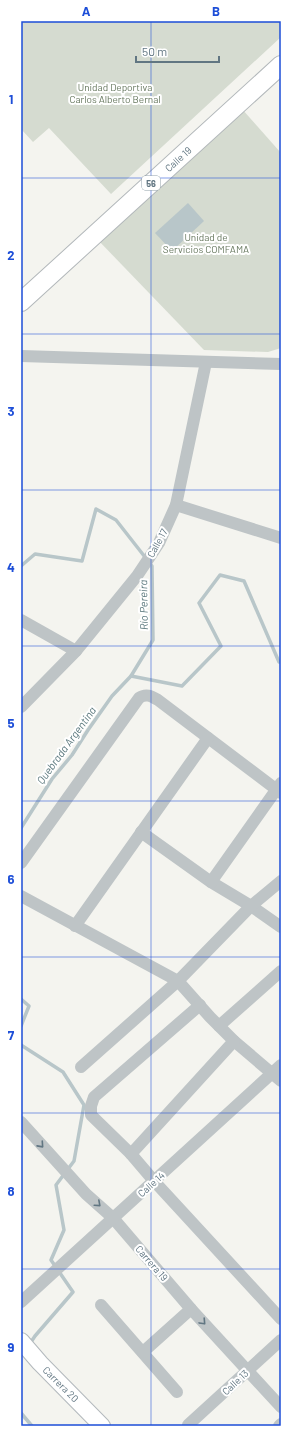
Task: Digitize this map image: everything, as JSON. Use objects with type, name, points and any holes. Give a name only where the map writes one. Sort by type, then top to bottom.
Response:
[{"type":"main road","name":"Calle 19","points":[[21,302],[281,65]]},
{"type":"main road","name":"Carrera 20","points":[[25,1346],[102,1426]]},
{"type":"street","points":[[21,356],[281,364]]},
{"type":"street","name":"Calle 17","points":[[21,707],[76,651],[137,576],[158,543],[176,505],[206,362]]},
{"type":"street","points":[[176,505],[281,538]]},
{"type":"street","points":[[21,620],[76,651]]},
{"type":"street","points":[[21,863],[134,705],[142,696],[148,695],[158,700],[208,738],[280,788],[211,882]]},
{"type":"street","points":[[75,926],[208,738]]},
{"type":"street","points":[[141,832],[211,882],[251,906],[281,927]]},
{"type":"street","points":[[82,1067],[178,981],[251,906],[281,881]]},
{"type":"street","points":[[21,896],[178,981],[234,1041],[276,1078]]},
{"type":"street","points":[[220,1026],[281,971]]},
{"type":"street","points":[[200,1006],[94,1098],[91,1106],[91,1115],[131,1154],[281,1319]]},
{"type":"street","points":[[131,1154],[234,1041]]},
{"type":"street","name":"Calle 14","points":[[21,1302],[154,1181],[276,1078],[281,1065]]},
{"type":"street","name":"Carrera 19","points":[[21,1122],[86,1194],[113,1218],[191,1309],[281,1407]]},
{"type":"street","points":[[102,1305],[177,1392]]},
{"type":"street","points":[[142,1352],[191,1309]]},
{"type":"street","name":"Calle 13","points":[[188,1424],[281,1340]]},
{"type":"green space","name":"Unidad Deportiva Carlos Alberto Bernal","points":[[21,21],[281,21],[281,37],[111,194],[49,128],[33,142],[21,129]]},
{"type":"green space","name":"Unidad de Servicios COMFAMA","points":[[242,109],[281,153],[281,348],[268,352],[204,350],[97,239]]},
{"type":"shaded area","points":[[188,203],[204,221],[172,251],[155,233]]},
{"type":"waterway","name":"Río Pereira","points":[[21,566],[35,554],[82,561],[96,509],[116,520],[152,566],[153,640],[131,676],[182,686],[221,646],[199,603],[220,575],[244,581],[279,662],[281,662]]},
{"type":"waterway","name":"Quebrada Argentina","points":[[21,828],[52,779],[72,755],[112,696],[131,676]]},
{"type":"waterway","name":"Quebrada Argentina","points":[[21,999],[29,1006],[21,1026]]},
{"type":"waterway","name":"Quebrada Argentina","points":[[21,1045],[63,1072],[84,1105],[74,1161],[56,1185],[64,1230],[51,1260],[73,1292],[29,1345]]},
{"type":"waterway","name":"Quebrada Argentina","points":[[21,1413],[32,1426]]}]
